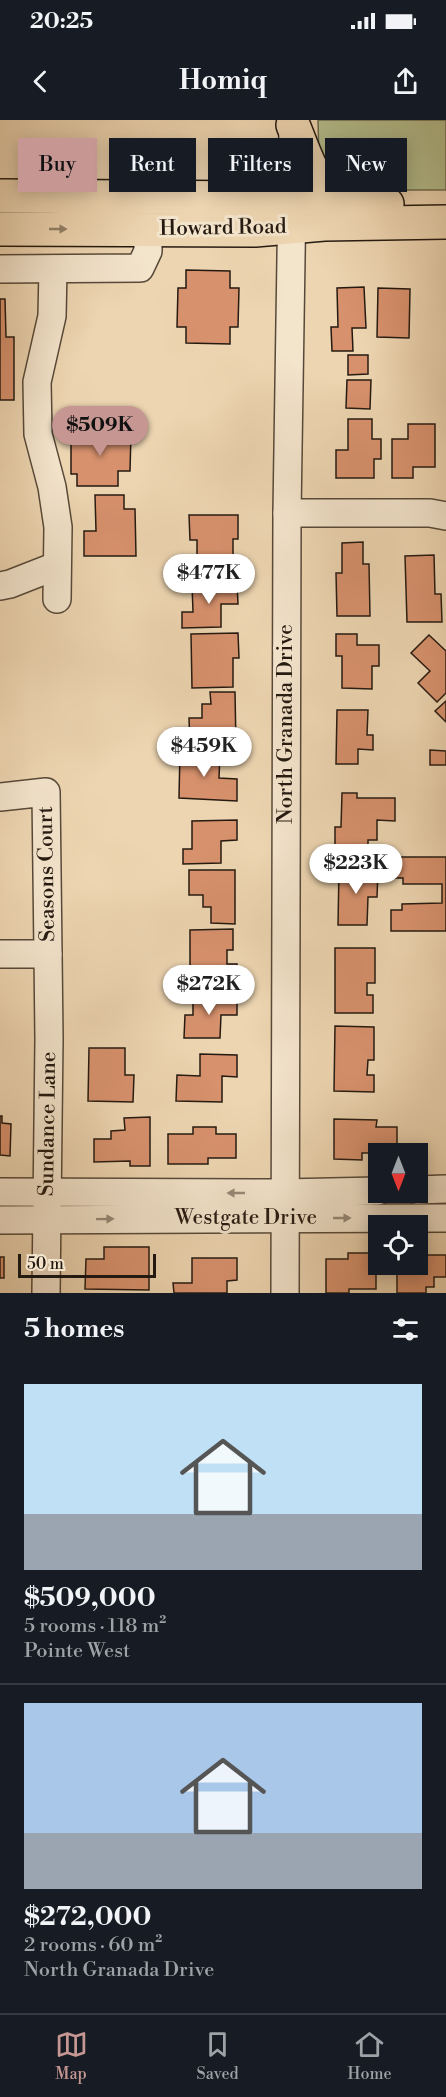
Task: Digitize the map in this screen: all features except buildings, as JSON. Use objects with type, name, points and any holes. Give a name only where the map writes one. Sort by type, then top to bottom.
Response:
[{"type":"main road","points":[[293,122],[314,176],[324,188],[344,196],[387,204]]},
{"type":"main road","name":"Howard Road","points":[[0,195],[255,198],[290,214],[324,224],[446,222]]},
{"type":"main road","name":"Howard Road","points":[[0,229],[255,230],[290,214],[387,204],[446,206]]},
{"type":"street","name":"North Granada Drive","points":[[285,1293],[287,513],[293,122]]},
{"type":"street","points":[[0,269],[140,268],[148,251],[148,229]]},
{"type":"street","points":[[53,269],[52,316],[37,382],[38,434],[52,488],[58,527],[57,599]]},
{"type":"street","points":[[287,513],[430,513],[446,516]]},
{"type":"street","points":[[0,586],[56,566]]},
{"type":"street","name":"Seasons Court","points":[[0,797],[46,792],[48,954],[0,954]]},
{"type":"street","name":"Sundance Lane","points":[[46,1293],[48,954]]},
{"type":"street","points":[[428,1190],[446,1189]]},
{"type":"street","name":"Westgate Drive","points":[[0,1192],[47,1192],[285,1205],[446,1218]]},
{"type":"street","name":"Westgate Drive","points":[[0,1220],[46,1220],[285,1205],[368,1193]]},
{"type":"green space","points":[[318,120],[446,120],[446,190],[407,190],[407,138],[325,138],[325,167],[319,161]]}]
